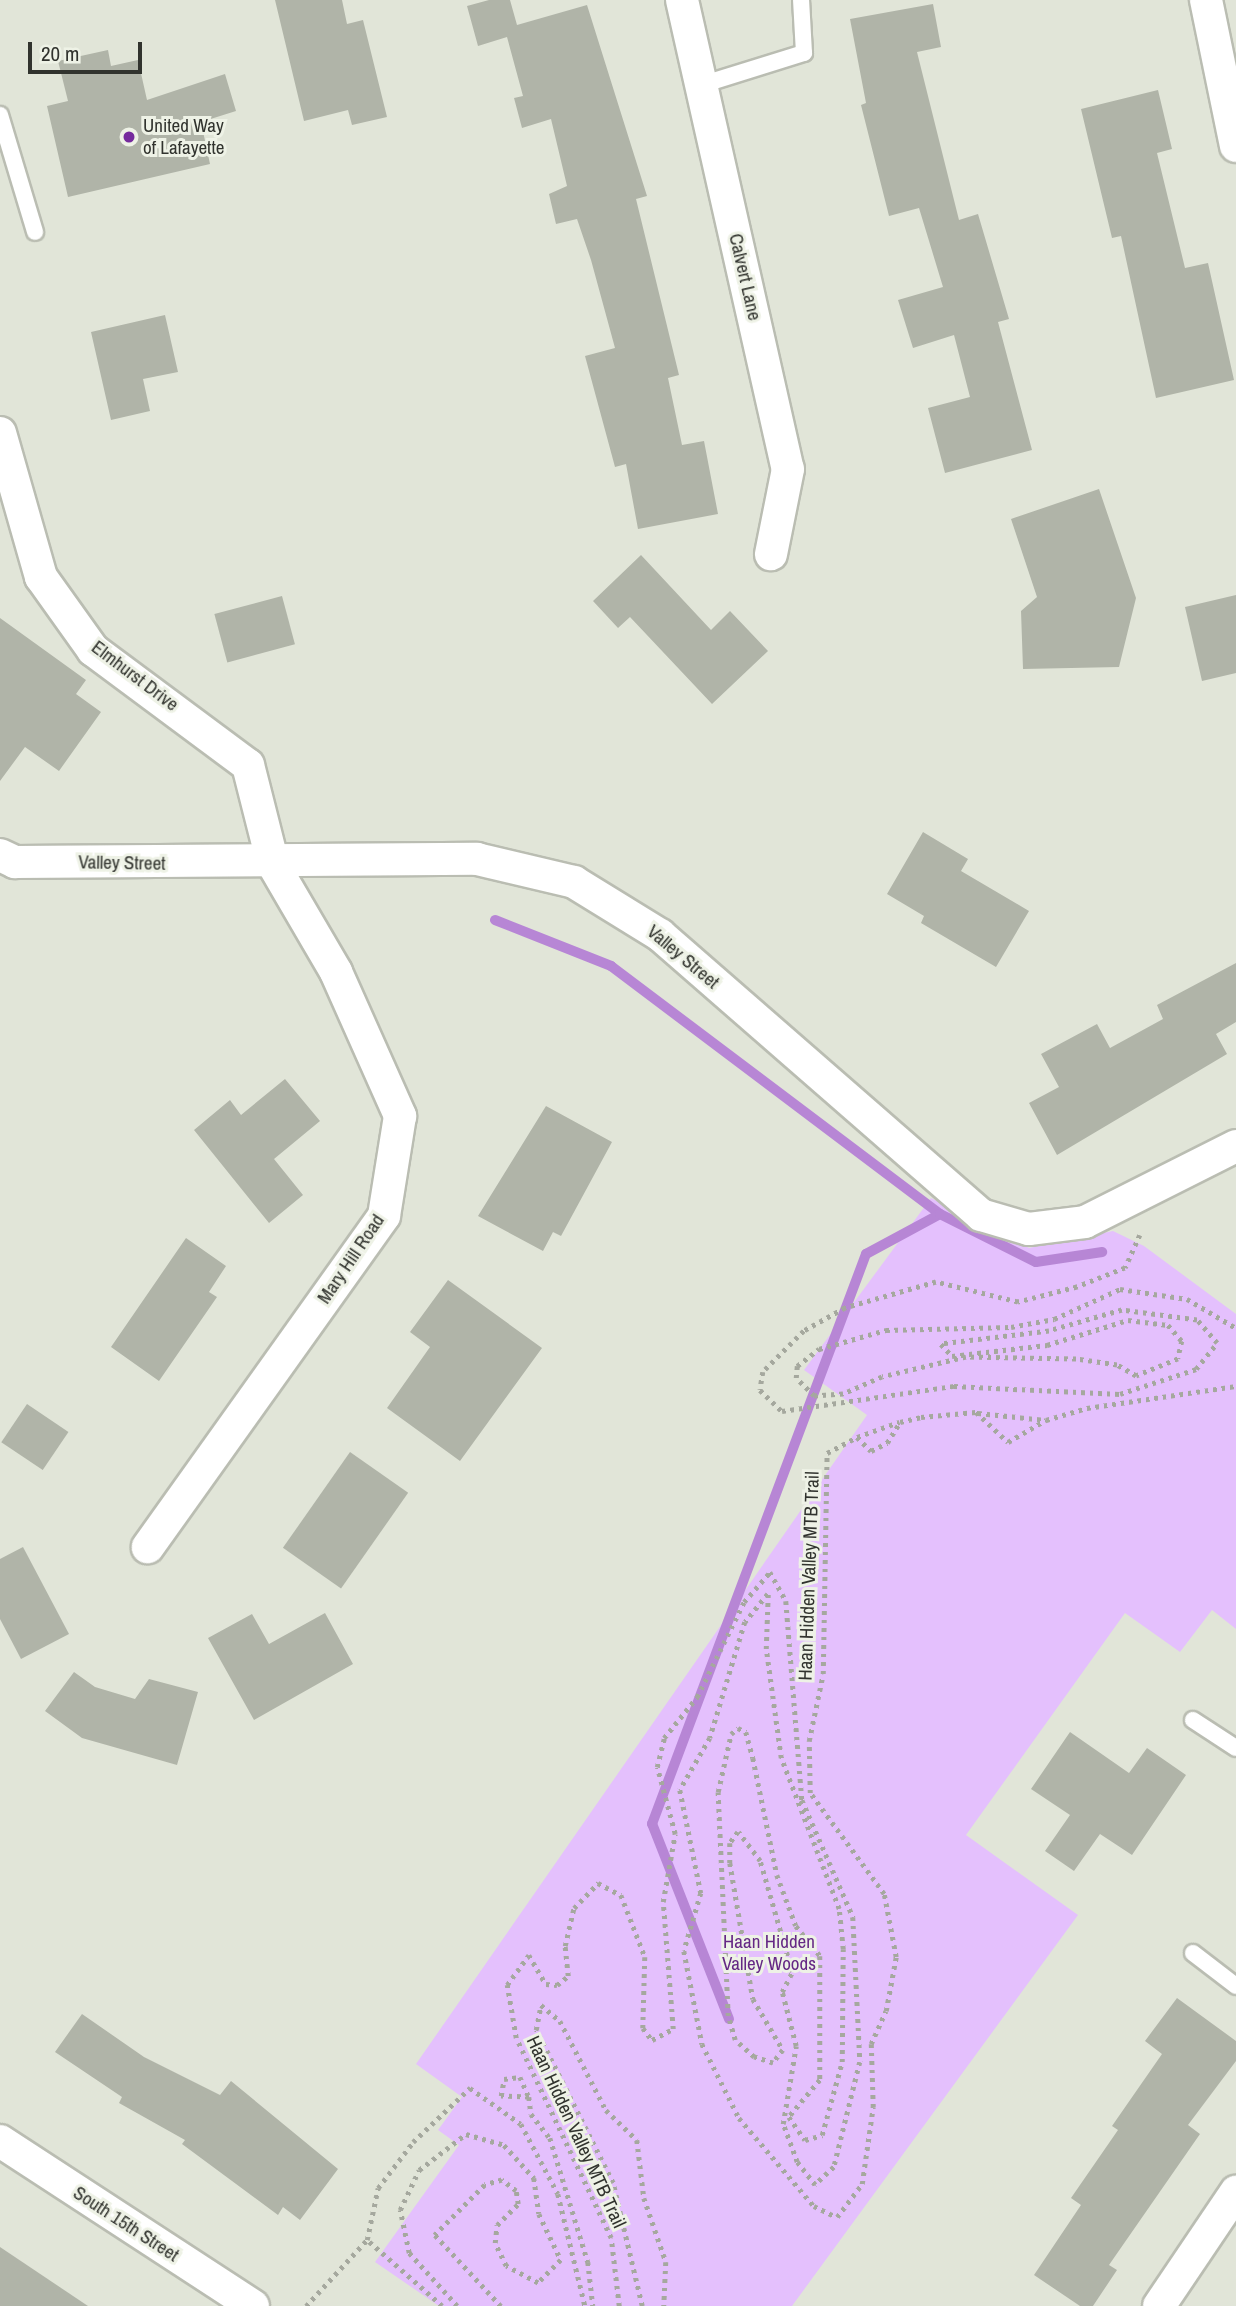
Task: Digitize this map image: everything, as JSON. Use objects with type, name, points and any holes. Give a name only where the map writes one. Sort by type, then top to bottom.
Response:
[{"type":"street","name":"Calvert Lane","points":[[682,0],[788,469],[771,554]]},
{"type":"street","points":[[1206,0],[1236,146]]},
{"type":"street","name":"Elmhurst Drive","points":[[0,433],[41,577],[93,650],[248,765],[273,864]]},
{"type":"street","name":"Valley Street","points":[[0,855],[15,862],[273,864],[477,859],[574,881],[660,934],[981,1215],[1014,1225],[1085,1222],[1236,1146]]},
{"type":"street","name":"Mary Hill Road","points":[[148,1547],[384,1216],[400,1116],[336,972],[273,864]]},
{"type":"street","name":"South 15th Street","points":[[0,2141],[253,2306]]},
{"type":"street","points":[[1159,2306],[1236,2192]]},
{"type":"lane","points":[[701,85],[804,53],[801,0]]},
{"type":"lane","points":[[0,115],[35,232]]},
{"type":"lane","points":[[1193,1720],[1236,1748]]},
{"type":"lane","points":[[1193,1953],[1236,1986]]},
{"type":"path","points":[[1142,1231],[1125,1268],[1077,1287],[1018,1302],[936,1283],[845,1308],[804,1331],[763,1372],[760,1390],[782,1410],[954,1386],[1120,1394],[1196,1369],[1217,1343],[1198,1320],[1122,1311],[1049,1331],[941,1344],[952,1356],[1047,1345],[1128,1320],[1168,1325],[1182,1341],[1178,1359],[1136,1376],[1117,1365],[1076,1359],[966,1357],[834,1395],[814,1396],[796,1378],[797,1366],[819,1349],[886,1330],[1011,1327],[1054,1319],[1120,1289],[1187,1299],[1236,1328]]},
{"type":"path","name":"Haan Hidden Valley MTB Trail","points":[[976,1412],[1008,1442],[1046,1420],[1175,1391],[1236,1385]]},
{"type":"path","name":"Haan Hidden Valley MTB Trail","points":[[619,2306],[611,2238],[516,2038],[507,1985],[529,1955],[546,1984],[568,1976],[565,1946],[574,1908],[598,1883],[621,1895],[645,1957],[643,2028],[652,2040],[673,2029],[663,1902],[675,1834],[657,1767],[664,1738],[697,1697],[744,1602],[769,1572],[786,1601],[802,1800],[853,1917],[860,2062],[839,2155],[815,2185],[797,2162],[783,2124],[796,2046],[782,1992],[792,1972],[760,1861],[738,1832],[730,1843],[730,1863],[753,1999],[783,2050],[773,2063],[754,2057],[735,2040],[728,2016],[718,1792],[731,1734],[738,1728],[746,1732],[753,1758],[776,1875],[796,1926],[820,1956],[820,2080],[789,2118],[805,2140],[822,2135],[842,2062],[843,1949],[839,1909],[781,1758],[766,1648],[768,1594],[745,1622],[710,1738],[680,1790],[701,1894],[684,1951],[702,2044],[739,2118],[814,2206],[837,2217],[862,2184],[873,2107],[871,2043],[886,2011],[896,1957],[884,1894],[810,1793],[809,1741],[823,1674],[827,1453],[857,1437],[900,1422],[976,1412],[1046,1420]]},
{"type":"path","points":[[857,1437],[871,1451],[887,1443],[900,1422]]},
{"type":"path","name":"Haan Hidden Valley MTB Trail","points":[[642,2306],[632,2240],[613,2183],[536,2029],[541,2005],[560,2021],[606,2110],[637,2140],[644,2198],[666,2262],[664,2306]]},
{"type":"path","name":"Haan Hidden Valley MTB Trail","points":[[529,2097],[501,2096],[504,2079],[520,2077],[529,2097],[531,2114],[550,2138],[581,2237],[593,2306]]},
{"type":"path","points":[[306,2306],[367,2240],[378,2188],[413,2141],[470,2088],[521,2124],[558,2194],[585,2306]]},
{"type":"path","points":[[457,2306],[409,2253],[400,2210],[419,2171],[466,2134],[504,2145],[534,2178],[538,2214],[561,2260],[537,2283],[506,2266],[495,2243],[497,2225],[518,2204],[516,2191],[502,2180],[485,2185],[435,2235],[501,2306]]},
{"type":"path","points":[[367,2240],[442,2306]]},
{"type":"green space","name":"Haan Hidden Valley Woods","points":[[931,1198],[1029,1248],[1113,1231],[1144,1246],[1236,1314],[1236,1629],[1212,1610],[1180,1652],[1125,1613],[966,1835],[1078,1915],[792,2306],[439,2306],[375,2262],[459,2145],[438,2130],[462,2097],[416,2064],[867,1415],[804,1370]]},
{"type":"building","points":[[275,0],[342,0],[347,24],[363,20],[387,117],[352,125],[348,110],[304,121]]},
{"type":"building","points":[[489,0],[510,0],[517,25],[587,5],[647,196],[636,199],[679,375],[668,378],[682,445],[704,441],[718,514],[638,529],[626,464],[615,467],[585,356],[615,348],[591,260],[577,219],[556,224],[549,194],[567,186],[551,119],[522,128],[514,98],[523,96],[507,37],[478,46],[467,6]]},
{"type":"building","points":[[933,4],[941,47],[917,52],[959,220],[978,214],[1009,319],[998,322],[1032,450],[945,473],[928,408],[970,397],[954,335],[913,348],[898,300],[943,287],[919,208],[889,216],[861,105],[866,103],[850,19]]},
{"type":"building","name":"United Way of Lafayette","points":[[108,50],[111,66],[138,60],[147,100],[225,74],[236,111],[201,122],[210,164],[68,197],[47,106],[68,101],[58,61]]},
{"type":"building","points":[[1158,90],[1172,149],[1157,153],[1185,268],[1208,263],[1234,380],[1156,398],[1121,236],[1112,238],[1081,109]]},
{"type":"building","points":[[165,315],[178,372],[143,379],[150,411],[111,420],[91,332]]},
{"type":"building","points":[[1099,489],[1136,598],[1119,667],[1023,669],[1021,611],[1037,597],[1011,519]]},
{"type":"building","points":[[641,555],[711,630],[730,611],[768,651],[712,704],[630,617],[618,628],[593,601]]},
{"type":"building","points":[[1236,595],[1236,673],[1202,681],[1185,607]]},
{"type":"building","points":[[282,596],[295,644],[227,662],[214,614]]},
{"type":"building","points":[[0,618],[86,680],[76,694],[101,712],[59,771],[25,747],[0,781]]},
{"type":"building","points":[[923,832],[968,859],[961,871],[1029,911],[996,967],[921,923],[924,916],[887,894]]},
{"type":"building","points":[[1236,963],[1236,1022],[1216,1034],[1227,1054],[1057,1155],[1029,1103],[1059,1087],[1041,1054],[1097,1024],[1110,1048],[1163,1019],[1157,1005]]},
{"type":"building","points":[[285,1079],[320,1121],[274,1159],[303,1195],[269,1223],[194,1130],[230,1100],[241,1115]]},
{"type":"building","points":[[546,1106],[612,1142],[561,1236],[553,1232],[543,1251],[478,1216]]},
{"type":"building","points":[[186,1238],[226,1266],[209,1292],[217,1297],[159,1381],[111,1347]]},
{"type":"building","points":[[448,1280],[542,1348],[460,1461],[387,1408],[430,1347],[410,1332]]},
{"type":"building","points":[[27,1404],[68,1432],[43,1470],[1,1442]]},
{"type":"building","points":[[350,1452],[408,1493],[341,1589],[283,1548]]},
{"type":"building","points":[[23,1547],[69,1634],[21,1659],[0,1619],[0,1559]]},
{"type":"building","points":[[325,1613],[353,1664],[254,1720],[208,1638],[252,1614],[269,1644]]},
{"type":"building","points":[[74,1672],[95,1687],[135,1699],[149,1679],[198,1692],[177,1765],[82,1738],[45,1711]]},
{"type":"building","points":[[1070,1732],[1129,1773],[1147,1748],[1186,1775],[1132,1855],[1100,1834],[1074,1871],[1045,1851],[1070,1815],[1031,1789]]},
{"type":"building","points":[[1177,1998],[1236,2041],[1236,2061],[1188,2125],[1200,2134],[1109,2265],[1117,2270],[1093,2306],[1080,2306],[1034,2275],[1081,2205],[1071,2198],[1118,2130],[1112,2126],[1162,2054],[1145,2041]]},
{"type":"building","points":[[82,2014],[144,2057],[220,2095],[231,2081],[338,2169],[300,2220],[283,2207],[278,2215],[182,2144],[185,2140],[119,2103],[122,2097],[55,2052]]},
{"type":"building","points":[[0,2247],[88,2306],[0,2306]]},
{"type":"waterway","points":[[495,920],[611,966],[940,1214]]},
{"type":"waterway","points":[[729,2019],[652,1824],[866,1254],[940,1214],[1036,1262],[1102,1252]]},
{"type":"place","name":"United Way of Lafayette","points":[[129,137]]}]
